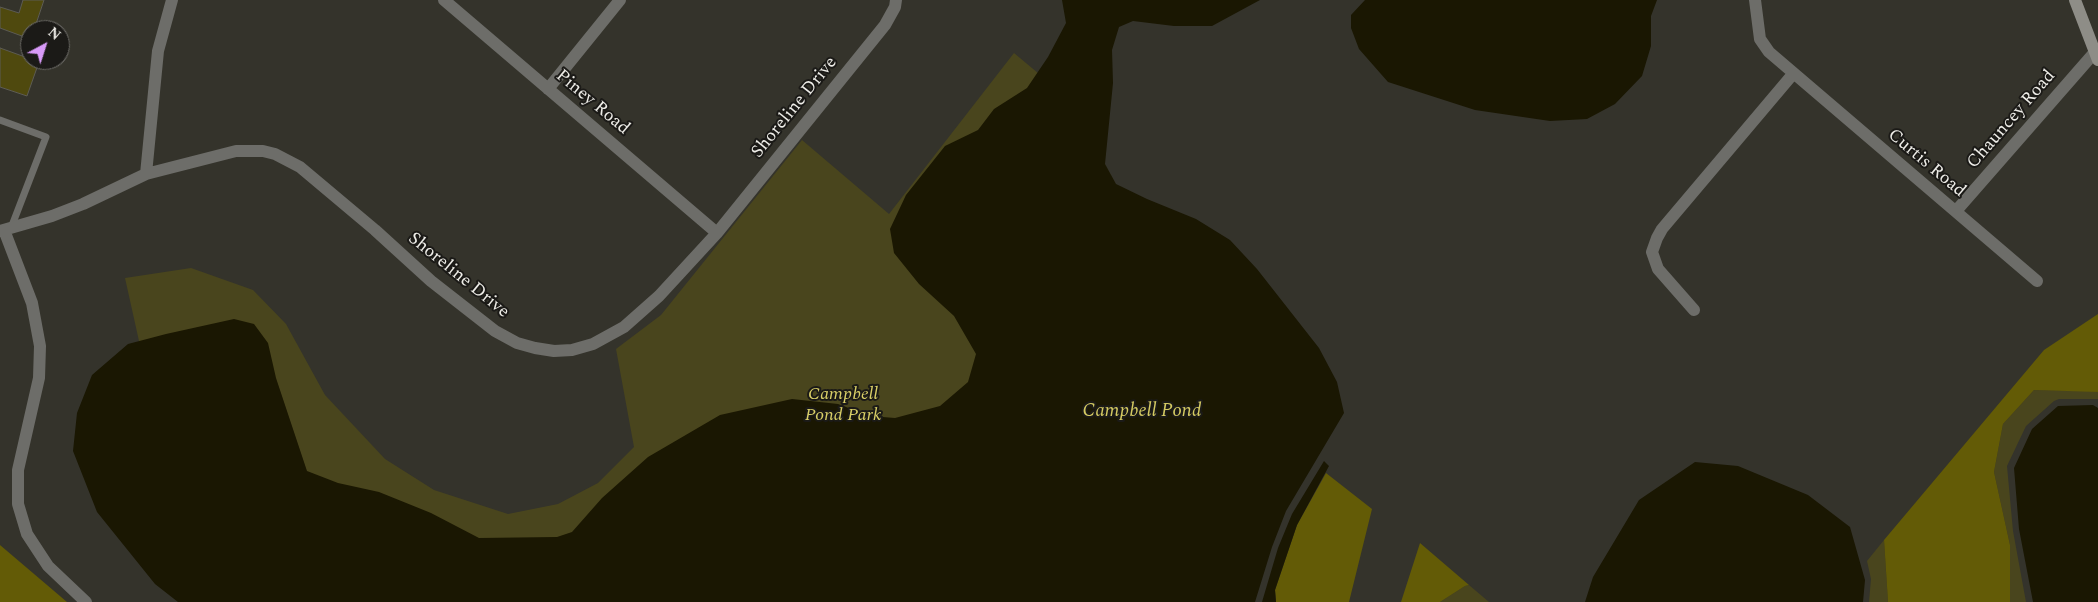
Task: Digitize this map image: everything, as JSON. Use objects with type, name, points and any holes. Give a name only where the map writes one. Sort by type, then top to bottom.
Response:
[{"type":"street","points":[[146,174],[158,51],[172,0]]},
{"type":"street","name":"Piney Road","points":[[444,0],[716,233]]},
{"type":"street","points":[[548,89],[620,0]]},
{"type":"street","name":"Shoreline Drive","points":[[5,230],[68,210],[146,174],[236,151],[263,151],[276,154],[300,168],[438,286],[495,331],[517,343],[535,348],[554,351],[572,350],[593,344],[624,327],[659,296],[716,233],[885,26],[896,0]]},
{"type":"street","name":"Curtis Road","points":[[1755,0],[1760,39],[1769,52],[2036,281]]},
{"type":"street","points":[[2075,0],[2096,56]]},
{"type":"street","name":"Chauncey Road","points":[[1956,211],[2096,56]]},
{"type":"street","points":[[1694,310],[1658,269],[1652,252],[1657,238],[1662,229],[1793,74]]},
{"type":"street","points":[[5,230],[32,303],[40,346],[38,378],[18,470],[18,504],[28,534],[48,566],[86,602]]},
{"type":"lane","points":[[0,120],[46,136],[5,230]]},
{"type":"green space","name":"Campbell Pond","points":[[1014,53],[1069,99],[1275,475],[960,602],[197,602],[125,278],[191,268],[253,290],[286,324],[325,395],[385,459],[434,490],[508,514],[558,504],[598,483],[634,447],[616,349],[661,315],[802,140],[889,214]]},
{"type":"green space","points":[[2034,390],[2092,391],[2098,392],[2098,399],[2059,399],[2054,401],[2026,426],[2007,466],[2013,531],[2026,602],[2010,602],[2010,545],[1994,472],[2003,424]]},
{"type":"green space","points":[[1884,540],[1888,602],[1869,602],[1871,579],[1867,561]]},
{"type":"green space","points":[[1469,585],[1489,602],[1440,602],[1465,586]]},
{"type":"shaded area","points":[[2098,314],[2098,392],[2034,390],[2003,424],[1994,472],[2010,545],[2010,602],[1888,602],[1884,540],[2044,350]]},
{"type":"shaded area","points":[[1326,473],[1372,509],[1349,602],[1276,602],[1275,590],[1297,525]]},
{"type":"shaded area","points":[[1420,543],[1469,585],[1440,602],[1401,602]]},
{"type":"shaded area","points":[[0,545],[67,602],[0,602]]},
{"type":"water","name":"Campbell Pond","points":[[1062,0],[1260,0],[1212,26],[1174,26],[1133,21],[1119,27],[1112,50],[1113,83],[1105,164],[1116,184],[1196,219],[1230,240],[1257,269],[1319,348],[1337,382],[1344,413],[1286,511],[1272,547],[1255,602],[178,602],[155,584],[97,512],[73,451],[77,413],[92,375],[128,344],[234,319],[254,324],[268,343],[276,378],[307,471],[338,483],[379,492],[431,513],[479,538],[557,537],[572,532],[602,498],[648,457],[720,415],[792,399],[838,404],[870,416],[895,418],[940,406],[968,382],[976,354],[954,316],[919,284],[894,253],[890,229],[906,195],[945,146],[978,130],[994,109],[1027,88],[1048,57],[1066,23]]},
{"type":"water","points":[[1365,0],[1657,0],[1651,16],[1651,46],[1642,76],[1615,104],[1587,119],[1550,121],[1475,110],[1388,82],[1359,49],[1351,28],[1351,15]]},
{"type":"water","points":[[2093,405],[2098,408],[2098,602],[2033,602],[2019,529],[2014,468],[2032,429],[2058,406]]},
{"type":"water","points":[[1324,461],[1329,466],[1297,525],[1275,590],[1276,602],[1262,602],[1278,548],[1292,514]]},
{"type":"water","points":[[1695,462],[1738,466],[1808,495],[1850,527],[1865,580],[1863,602],[1585,602],[1593,577],[1639,500]]},
{"type":"building","points":[[23,0],[44,0],[37,20],[20,20],[20,35],[0,28],[0,7],[19,13]]},
{"type":"building","points":[[0,48],[20,55],[20,70],[36,70],[27,96],[0,87]]},
{"type":"park label","name":"Campbell Pond Park","points":[[843,405]]}]
